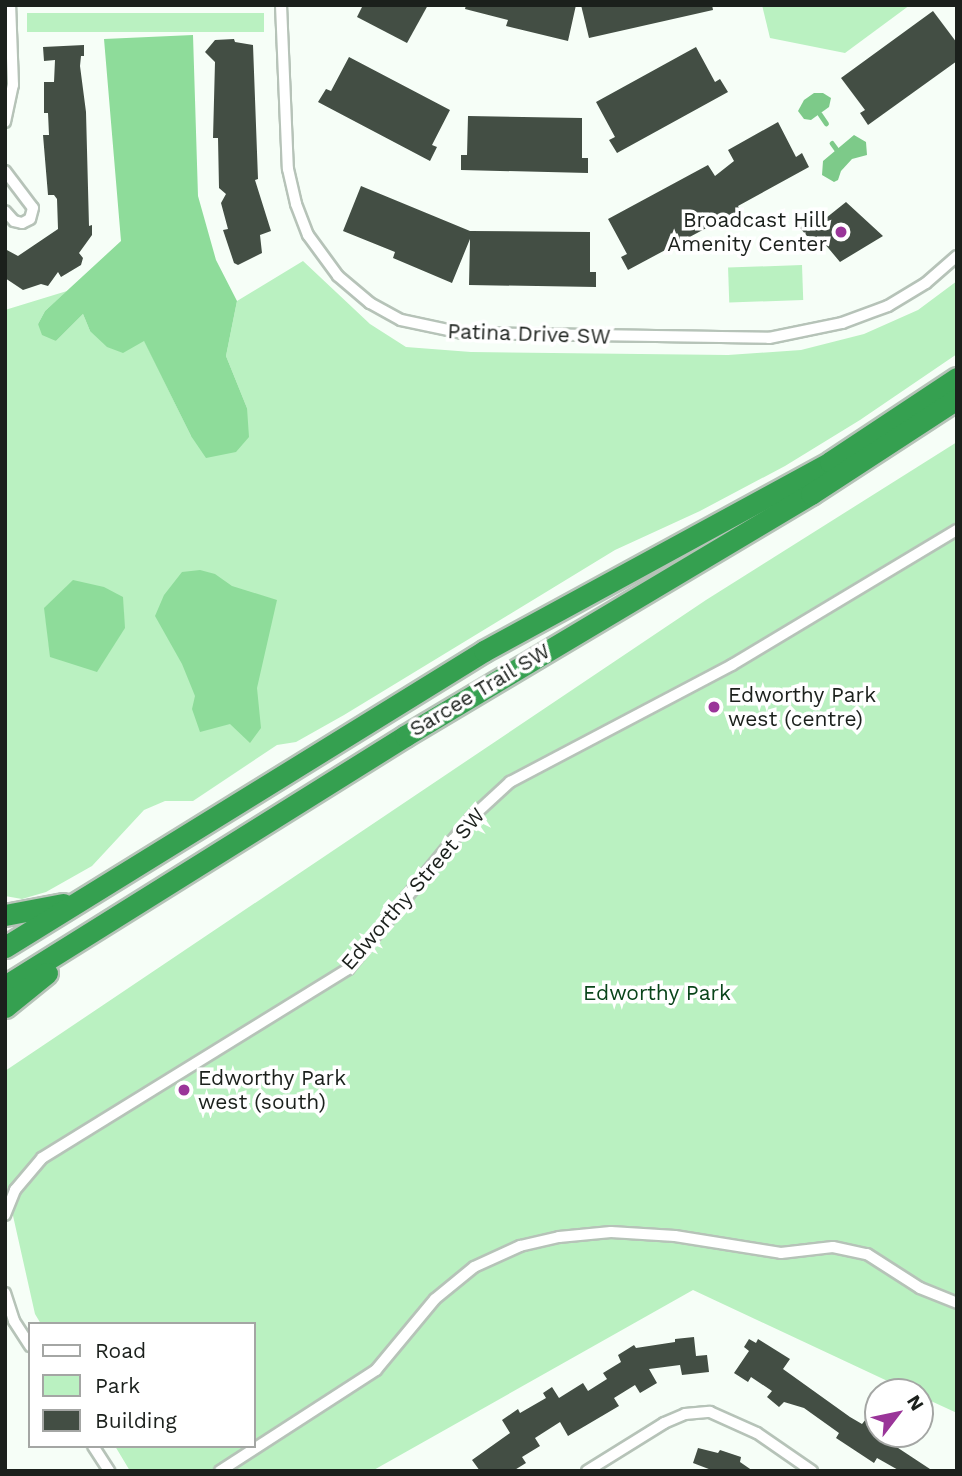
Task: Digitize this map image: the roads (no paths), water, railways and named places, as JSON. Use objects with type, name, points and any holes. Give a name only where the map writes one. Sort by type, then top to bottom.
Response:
[{"type":"highway","name":"Sarcee Trail SW","points":[[5,947],[484,650],[830,462],[957,378]]},
{"type":"highway","name":"Sarcee Trail SW","points":[[5,986],[535,656],[811,494],[957,398]]},
{"type":"highway","points":[[5,915],[79,900]]},
{"type":"highway","points":[[5,1007],[53,969],[92,932]]},
{"type":"street","points":[[5,122],[13,85],[10,5]]},
{"type":"street","name":"Patina Drive SW","points":[[281,5],[288,169],[296,204],[308,235],[338,276],[370,303],[401,320],[462,334],[769,338],[807,333],[880,310],[926,283],[957,256]]},
{"type":"street","points":[[5,171],[33,208],[30,219],[22,223],[14,220],[5,211]]},
{"type":"street","name":"Edworthy Street SW","points":[[5,1215],[15,1189],[42,1158],[348,969],[472,817],[510,782],[732,665],[957,530]]},
{"type":"street","points":[[256,1448],[376,1370],[435,1299],[474,1267],[533,1243],[611,1232],[687,1237],[781,1253],[833,1247],[867,1254],[920,1288],[957,1303]]},
{"type":"street","points":[[5,1293],[14,1321],[28,1343]]},
{"type":"street","points":[[587,1471],[664,1423],[685,1414],[710,1412],[757,1433],[812,1471]]},
{"type":"street","points":[[94,1448],[109,1471]]},
{"type":"street","points":[[220,1471],[256,1448]]},
{"type":"waterway","points":[[820,114],[826,123]]},
{"type":"waterway","points":[[832,143],[837,150]]},
{"type":"place","name":"Broadcast Hill Amenity Center","points":[[841,232]]},
{"type":"place","name":"Edworthy Park west (centre)","points":[[714,707]]},
{"type":"place","name":"Edworthy Park west (south)","points":[[184,1090]]},
{"type":"park label","name":"Edworthy Park","points":[[657,993]]}]
